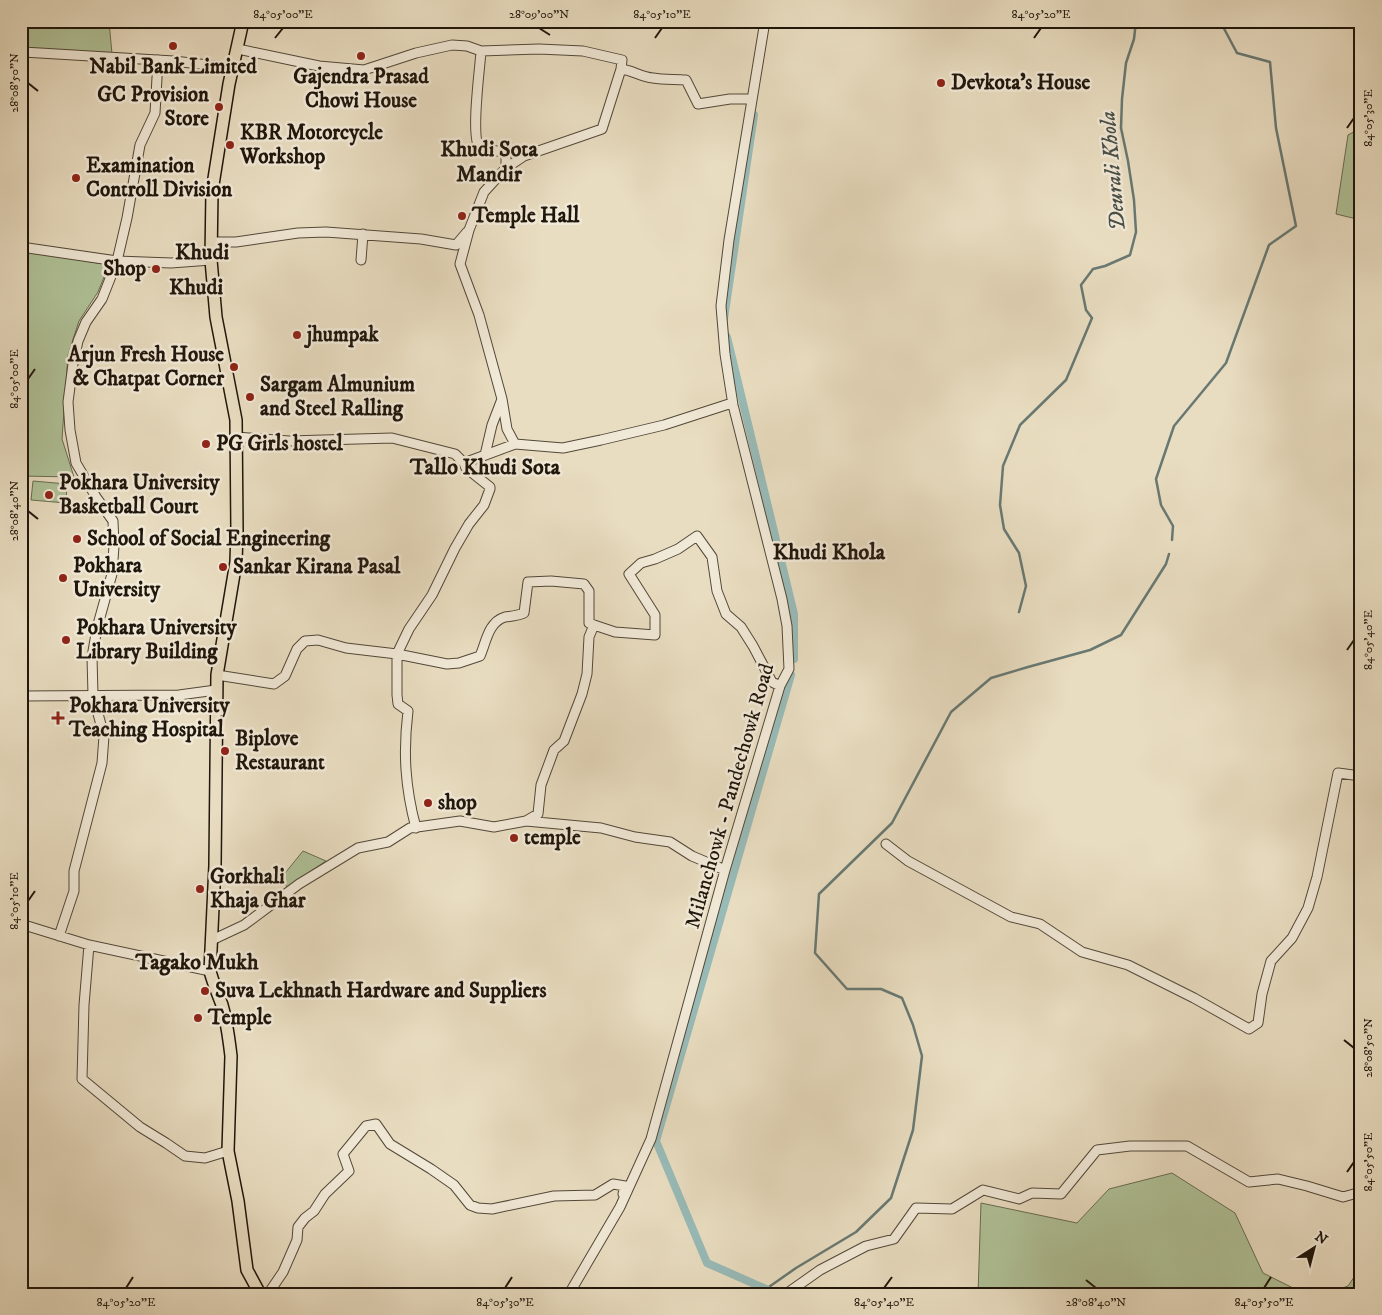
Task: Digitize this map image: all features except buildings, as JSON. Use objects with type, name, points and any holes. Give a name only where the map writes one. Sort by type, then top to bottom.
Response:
[{"type":"main road","points":[[243,21],[212,191],[211,260],[216,317],[233,404],[236,437],[236,562],[216,690],[210,971],[221,1003],[230,1043],[228,1151],[239,1210],[247,1270],[260,1294]]},
{"type":"street","points":[[21,70],[24,21]]},
{"type":"street","name":"Milanchowk - Pandechowk Road","points":[[569,1294],[620,1207],[651,1139],[725,870],[780,686],[789,669],[787,626],[782,599],[732,403],[721,306],[729,240],[765,21]]},
{"type":"street","points":[[238,49],[299,63],[364,70],[416,53],[452,46],[467,46],[481,51],[539,49],[583,51],[622,60],[625,70],[602,129],[524,156],[506,168],[484,192],[469,230],[460,264],[479,315],[502,399],[507,428],[515,444]]},
{"type":"street","points":[[481,51],[475,129],[476,145],[480,149],[524,156]]},
{"type":"street","points":[[23,52],[158,60],[233,68]]},
{"type":"street","points":[[59,936],[74,891],[74,872],[102,763],[104,736],[93,695],[92,656],[97,628],[112,574],[114,546],[114,521],[96,497],[76,463],[70,430],[68,402],[78,341],[86,322],[102,299],[116,261],[127,218],[140,146],[155,114],[158,60]]},
{"type":"street","points":[[625,70],[654,79],[686,80],[698,104],[737,98],[752,99]]},
{"type":"street","points":[[506,152],[506,168]]},
{"type":"street","points":[[456,245],[469,230]]},
{"type":"street","points":[[212,242],[236,242],[298,233],[326,232],[421,239],[456,245]]},
{"type":"street","points":[[361,260],[363,234]]},
{"type":"street","points":[[456,245],[462,256]]},
{"type":"street","points":[[21,247],[116,261],[171,263],[211,260]]},
{"type":"street","points":[[485,455],[492,425],[502,399]]},
{"type":"street","points":[[464,462],[515,444],[562,448],[664,425],[732,403]]},
{"type":"street","points":[[236,437],[290,441],[392,438],[455,454],[464,462],[466,468],[490,486],[484,505],[469,524],[432,595],[409,629],[397,654],[398,704],[408,711],[405,740],[408,799],[416,828]]},
{"type":"street","points":[[217,675],[274,684],[285,676],[296,649],[305,641],[318,640],[346,648],[397,654],[447,664],[476,658],[480,656],[494,623],[504,618],[524,613],[528,582],[552,581],[584,584],[589,591],[589,623],[615,632],[655,635],[655,615],[628,574],[641,563],[655,560],[678,549],[697,536],[712,557],[717,590],[726,614],[741,627],[772,682],[780,686]]},
{"type":"street","points":[[526,821],[538,814],[541,785],[554,750],[564,741],[573,721],[587,674],[589,637],[594,625]]},
{"type":"street","points":[[21,696],[179,695],[216,690]]},
{"type":"street","points":[[886,844],[908,861],[1012,917],[1040,924],[1082,952],[1128,965],[1194,998],[1249,1029],[1258,1023],[1262,994],[1270,961],[1292,938],[1308,908],[1317,877],[1338,773],[1361,776]]},
{"type":"street","points":[[212,940],[244,925],[299,884],[358,848],[388,842],[410,828],[460,821],[494,827],[526,821],[601,828],[635,837],[670,842],[692,856],[725,870]]},
{"type":"street","points":[[21,924],[89,945],[210,971]]},
{"type":"street","points":[[89,945],[82,1079],[140,1128],[185,1156],[205,1158],[228,1151]]},
{"type":"street","points":[[268,1294],[283,1272],[297,1240],[298,1227],[305,1218],[314,1212],[326,1194],[349,1171],[343,1154],[366,1126],[376,1124],[390,1144],[454,1185],[470,1205],[492,1209],[554,1196],[595,1195],[613,1184],[625,1186],[620,1207]]},
{"type":"street","points":[[786,1294],[820,1270],[866,1246],[894,1239],[916,1208],[952,1209],[982,1190],[1019,1199],[1032,1193],[1061,1194],[1097,1150],[1130,1146],[1188,1146],[1250,1182],[1278,1179],[1343,1197],[1361,1192]]},
{"type":"green space","points":[[28,21],[109,21],[112,54],[27,48]]},
{"type":"green space","points":[[1361,128],[1361,220],[1336,214],[1348,135]]},
{"type":"green space","points":[[21,250],[109,265],[98,292],[79,321],[68,355],[62,439],[74,477],[21,476]]},
{"type":"green space","name":"Pokhara University Basketball Court","points":[[33,481],[67,484],[66,503],[31,500]]},
{"type":"green space","points":[[303,851],[326,861],[287,887],[281,878]]},
{"type":"green space","points":[[1172,1173],[1235,1213],[1263,1273],[1305,1294],[978,1294],[981,1203],[1077,1223],[1109,1189]]},
{"type":"green space","points":[[1361,1267],[1361,1294],[1327,1294],[1348,1286]]},
{"type":"waterway","name":"Deurali Khola","points":[[1019,612],[1026,586],[1019,553],[1004,529],[1000,505],[1003,466],[1020,425],[1066,380],[1092,318],[1086,310],[1081,285],[1093,269],[1130,255],[1136,232],[1134,200],[1121,128],[1126,63],[1134,39],[1136,21]]},
{"type":"waterway","points":[[1172,540],[1173,526],[1161,505],[1156,479],[1174,426],[1226,363],[1269,245],[1296,226],[1276,128],[1270,62],[1237,53],[1220,21]]},
{"type":"waterway","points":[[724,319],[754,115]]},
{"type":"waterway","points":[[727,337],[794,614],[794,659]]},
{"type":"waterway","points":[[764,1294],[766,1289],[796,1268],[856,1232],[891,1198],[913,1130],[922,1056],[913,1025],[902,998],[881,989],[847,989],[815,953],[819,894],[892,823],[951,712],[991,678],[1090,650],[1121,635],[1166,564],[1169,554]]},
{"type":"waterway","points":[[766,1289],[707,1263],[656,1141],[791,675]]},
{"type":"place","name":"Nabil Bank Limited","points":[[173,46]]},
{"type":"place","name":"Gajendra Prasad Chowi House","points":[[361,56]]},
{"type":"place","name":"Devkota's House","points":[[941,83]]},
{"type":"place","name":"GC Provision Store","points":[[219,107]]},
{"type":"place","name":"KBR Motorcycle Workshop","points":[[230,145]]},
{"type":"place","name":"Examination Controll Division","points":[[76,178]]},
{"type":"place","name":"Temple Hall","points":[[462,216]]},
{"type":"place","name":"Shop","points":[[156,269]]},
{"type":"place","name":"jhumpak","points":[[297,335]]},
{"type":"place","name":"Arjun Fresh House & Chatpat Corner","points":[[234,367]]},
{"type":"place","name":"Sargam Almunium and Steel Ralling","points":[[250,397]]},
{"type":"place","name":"PG Girls hostel","points":[[206,444]]},
{"type":"place","name":"Pokhara University Basketball Court","points":[[49,495]]},
{"type":"place","name":"School of Social Engineering","points":[[77,539]]},
{"type":"place","name":"Sankar Kirana Pasal","points":[[223,567]]},
{"type":"place","name":"Pokhara University","points":[[63,578]]},
{"type":"place","name":"Pokhara University Library Building","points":[[66,640]]},
{"type":"place","name":"Pokhara University Teaching Hospital","points":[[58,718]]},
{"type":"place","name":"Biplove Restaurant","points":[[225,751]]},
{"type":"place","name":"shop","points":[[428,803]]},
{"type":"place","name":"temple","points":[[514,838]]},
{"type":"place","name":"Gorkhali Khaja Ghar","points":[[200,889]]},
{"type":"place","name":"Suva Lekhnath Hardware and Suppliers","points":[[205,991]]},
{"type":"place","name":"Temple","points":[[198,1018]]},
{"type":"district","name":"Khudi Sota Mandir","points":[[489,162]]},
{"type":"district","name":"Khudi","points":[[202,252]]},
{"type":"district","name":"Khudi","points":[[196,287]]},
{"type":"district","name":"Tallo Khudi Sota","points":[[485,467]]},
{"type":"district","name":"Khudi Khola","points":[[829,552]]},
{"type":"district","name":"Tagako Mukh","points":[[197,962]]}]
